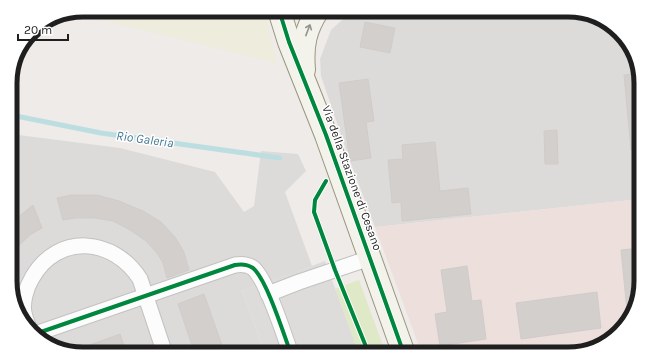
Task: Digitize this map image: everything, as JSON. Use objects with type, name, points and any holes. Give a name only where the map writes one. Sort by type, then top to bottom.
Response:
[{"type":"street","name":"Via della Stazione di Cesano","points":[[281,17],[289,42],[326,134],[402,347]]},
{"type":"street","name":"Via della Stazione di Cesano","points":[[305,79],[303,47],[309,27],[314,17]]},
{"type":"street","points":[[24,310],[29,283],[36,272],[48,259],[69,248],[92,246],[115,254],[134,270],[140,279],[146,295],[163,347]]},
{"type":"street","points":[[268,294],[370,258]]},
{"type":"street","points":[[41,332],[240,264],[249,266],[256,272],[268,294],[288,347]]},
{"type":"shaded area","points":[[90,17],[266,17],[277,63]]},
{"type":"shaded area","points":[[353,17],[568,17],[585,19],[593,22],[615,36],[625,50],[633,70],[634,200],[375,227],[350,161],[321,76],[320,59],[331,30],[342,20]]},
{"type":"shaded area","points":[[17,135],[120,148],[215,172],[244,212],[254,206],[261,151],[298,154],[306,171],[285,192],[312,266],[242,291],[262,347],[83,347],[66,345],[39,331],[28,318],[19,298],[18,290]]},
{"type":"shaded area","points":[[634,200],[633,294],[625,314],[612,331],[597,340],[581,346],[419,347],[375,227]]},
{"type":"shaded area","points":[[325,261],[356,347],[262,347],[242,291]]},
{"type":"green space","points":[[359,280],[383,347],[356,347],[335,289]]},
{"type":"building","points":[[365,22],[395,28],[390,53],[360,47]]},
{"type":"building","points":[[633,74],[634,150],[631,150],[624,75]]},
{"type":"building","points":[[368,79],[374,121],[366,122],[371,158],[350,161],[339,83]]},
{"type":"building","points":[[557,130],[558,164],[545,164],[544,131]]},
{"type":"building","points":[[435,142],[440,191],[468,188],[471,214],[402,221],[401,202],[392,203],[388,160],[403,159],[402,145]]},
{"type":"building","points":[[72,195],[97,195],[119,201],[143,211],[161,222],[175,237],[184,252],[189,270],[167,278],[163,263],[157,253],[146,241],[113,221],[95,218],[75,218],[63,220],[57,198]]},
{"type":"building","points":[[33,205],[42,228],[30,235],[17,247],[17,218]]},
{"type":"building","points":[[634,249],[633,294],[627,310],[621,250]]},
{"type":"building","points":[[467,266],[472,301],[481,300],[486,339],[440,346],[435,314],[447,312],[441,270]]},
{"type":"building","points":[[597,292],[601,328],[521,339],[516,303]]},
{"type":"building","points":[[204,294],[223,347],[193,347],[178,304]]},
{"type":"building","points":[[120,334],[125,347],[84,347]]},
{"type":"waterway","name":"Rio Galeria","points":[[17,116],[101,133],[280,158]]},
{"type":"cycle path","points":[[281,17],[289,42],[326,135],[402,347]]},
{"type":"cycle path","points":[[326,181],[315,200],[314,212],[335,270],[366,347]]},
{"type":"cycle path","points":[[41,332],[240,264],[253,268],[264,284],[275,308],[289,347]]}]
